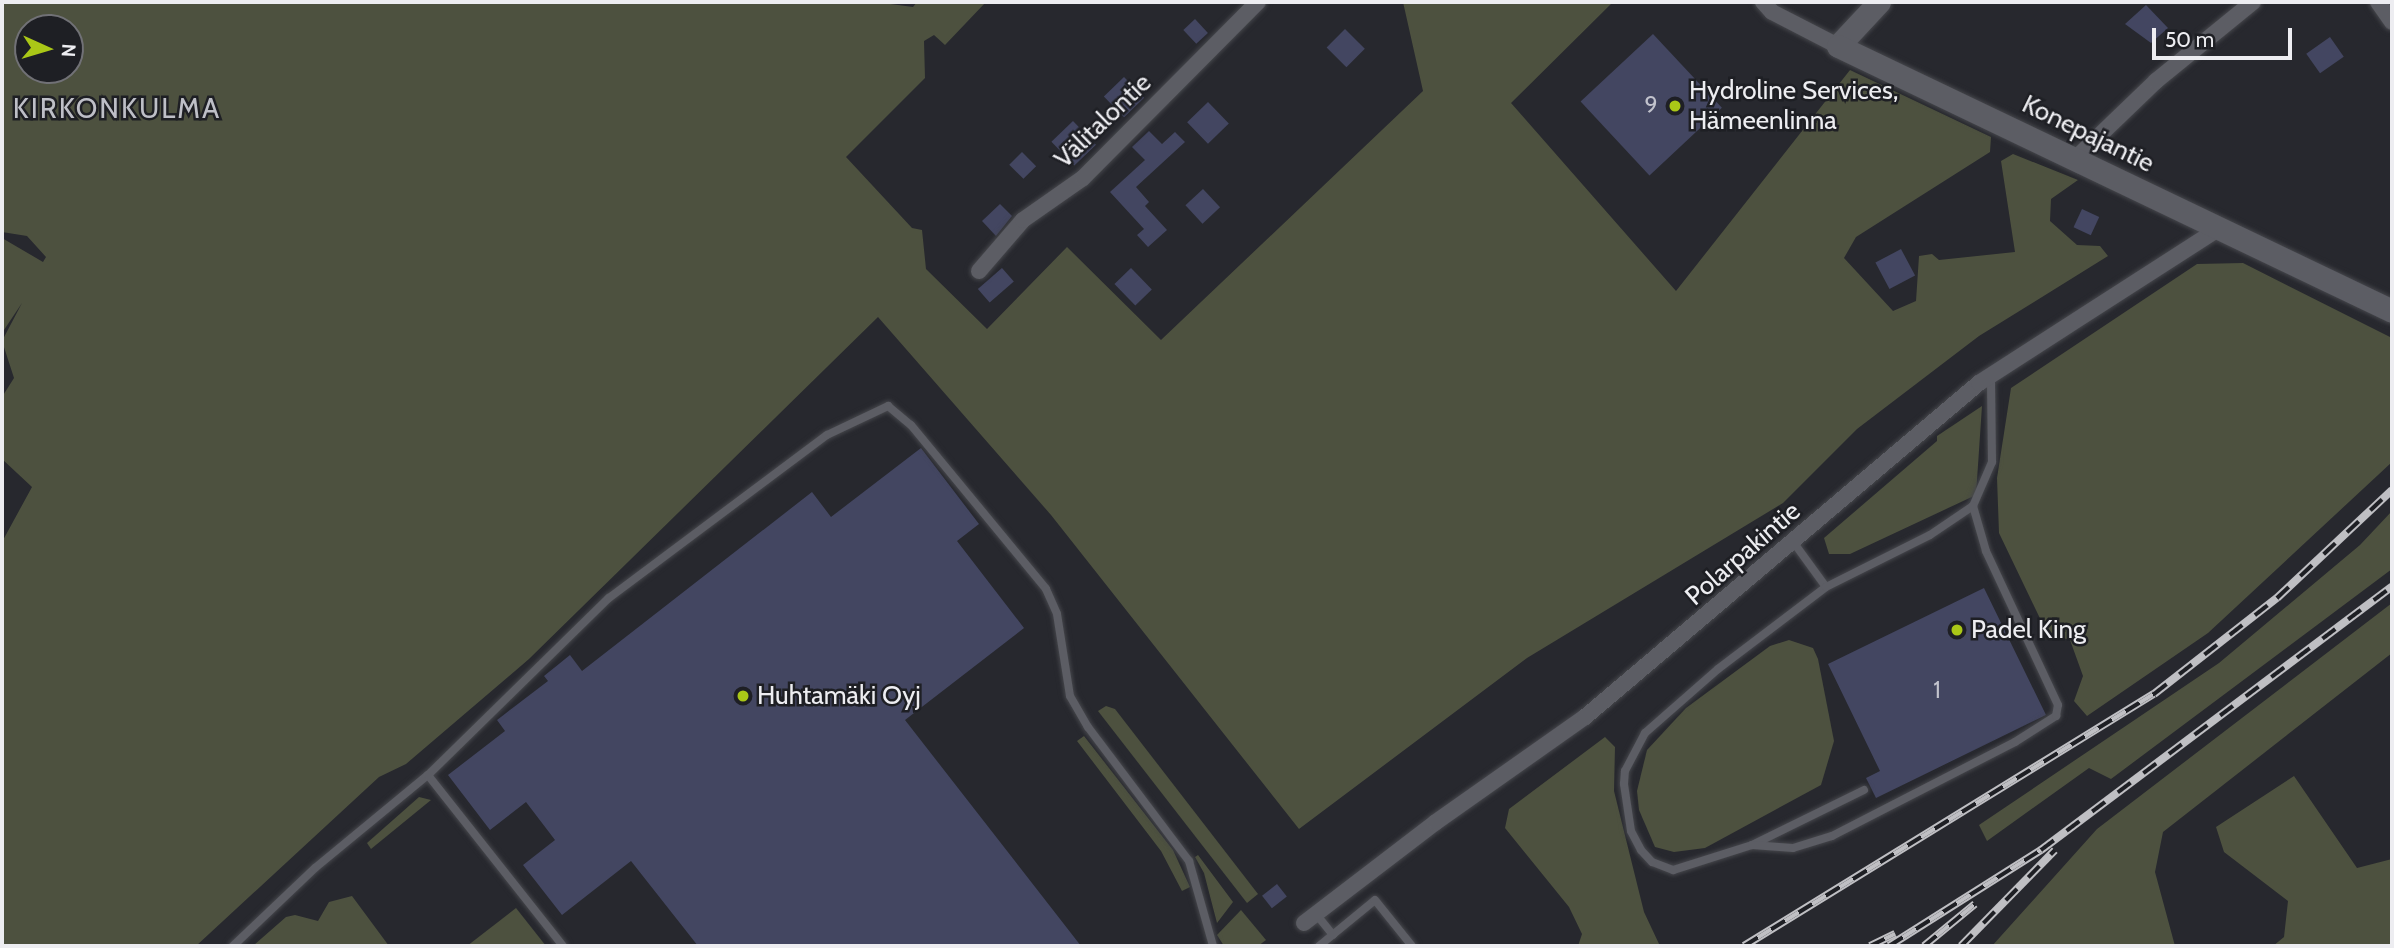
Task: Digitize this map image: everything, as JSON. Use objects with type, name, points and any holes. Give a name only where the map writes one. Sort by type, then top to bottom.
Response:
[{"type":"street","name":"Välitalontie","points":[[979,271],[1023,220],[1083,178],[1258,2]]},
{"type":"street","name":"Konepajantie","points":[[1763,2],[1772,12],[1838,46],[2392,311]]},
{"type":"street","points":[[1838,46],[1879,2]]},
{"type":"street","points":[[2077,158],[2156,81],[2253,2]]},
{"type":"street","points":[[2378,2],[2392,22]]},
{"type":"street","name":"Polarpakintie","points":[[1310,919],[1585,718],[1794,542],[1920,430],[1991,375],[2218,229]]},
{"type":"lane","points":[[1864,790],[1752,845],[1684,869],[1661,867],[1642,850],[1631,831],[1624,807],[1625,771],[1645,733],[1672,708],[1826,587],[1930,535],[1973,506],[1989,478],[1992,461],[1991,375]]},
{"type":"lane","points":[[233,946],[315,868],[428,775],[609,598],[827,435],[888,406],[911,425],[1046,589],[1057,614],[1070,696],[1088,727],[1189,861],[1213,946]]},
{"type":"lane","points":[[1752,845],[1793,848],[1832,836],[2056,716],[2058,705],[1986,551],[1973,506]]},
{"type":"lane","points":[[1794,542],[1826,587]]},
{"type":"lane","points":[[428,775],[563,946]]},
{"type":"lane","points":[[1319,946],[1375,900],[1412,946]]},
{"type":"lane","points":[[1310,919],[1333,935]]},
{"type":"green space","points":[[2,2],[876,2],[913,7],[917,2],[986,2],[945,45],[934,35],[924,41],[925,78],[846,157],[912,228],[922,230],[926,269],[987,329],[1067,247],[1161,340],[1423,91],[1403,2],[1613,2],[1511,103],[1676,291],[1850,70],[1991,137],[1990,152],[1856,237],[1844,258],[1893,311],[1916,301],[1919,256],[1932,254],[1939,260],[2015,252],[2001,161],[2013,154],[2078,180],[2051,199],[2050,221],[2077,245],[2100,246],[2108,256],[1979,336],[1857,429],[1783,503],[1527,658],[1299,829],[1051,515],[878,317],[529,659],[406,764],[379,777],[196,946],[2,946],[2,542],[32,487],[2,459],[2,397],[14,378],[2,341],[22,303],[2,333],[2,238],[43,262],[46,257],[27,236],[2,232]]},
{"type":"green space","points":[[2243,263],[2392,338],[2392,462],[2208,633],[2087,716],[2074,701],[2083,676],[2070,640],[2047,633],[1999,533],[1997,478],[2011,388],[2197,264]]},
{"type":"green space","points":[[1982,406],[1976,495],[1850,554],[1829,554],[1824,538],[1937,441],[1937,436]]},
{"type":"green space","points":[[2392,511],[2392,569],[2111,779],[2089,768],[1987,841],[1979,825],[2219,663],[2360,545]]},
{"type":"green space","points":[[2392,603],[2392,653],[2163,832],[2155,872],[2175,946],[1992,946],[2097,829]]},
{"type":"green space","points":[[1789,640],[1813,648],[1818,659],[1834,741],[1821,785],[1705,848],[1674,852],[1655,847],[1639,810],[1637,791],[1647,750],[1686,708],[1770,646]]},
{"type":"green space","points":[[1106,706],[1115,709],[1258,894],[1247,903],[1098,711]]},
{"type":"green space","points":[[1084,736],[1173,850],[1190,887],[1182,891],[1161,851],[1077,741]]},
{"type":"green space","points":[[1605,737],[1615,747],[1614,791],[1644,912],[1660,946],[1578,946],[1582,934],[1569,907],[1505,828],[1509,809]]},
{"type":"green space","points":[[2294,776],[2357,868],[2392,859],[2392,946],[2273,946],[2284,937],[2288,901],[2224,852],[2216,827]]},
{"type":"green space","points":[[419,797],[431,800],[371,849],[367,843]]},
{"type":"green space","points":[[1198,855],[1233,902],[1217,923],[1204,873],[1195,857]]},
{"type":"green space","points":[[352,896],[389,946],[253,946],[286,917],[295,915],[318,921],[329,902]]},
{"type":"green space","points":[[516,908],[546,946],[467,946]]},
{"type":"green space","points":[[1241,910],[1266,940],[1258,946],[1224,946],[1217,935]]},
{"type":"building","points":[[2146,5],[2168,28],[2151,43],[2125,24]]},
{"type":"building","points":[[1195,19],[1208,33],[1196,44],[1183,30]]},
{"type":"building","points":[[1345,29],[1365,49],[1346,67],[1327,47]]},
{"type":"building","points":[[1653,34],[1722,108],[1649,175],[1581,102]]},
{"type":"building","points":[[2330,37],[2344,57],[2320,73],[2306,54]]},
{"type":"building","points":[[1124,77],[1144,98],[1124,117],[1104,96]]},
{"type":"building","points":[[1208,102],[1229,124],[1208,144],[1187,122]]},
{"type":"building","points":[[1073,121],[1096,145],[1074,166],[1051,142]]},
{"type":"building","points":[[1149,131],[1162,144],[1175,132],[1185,142],[1136,187],[1149,202],[1145,206],[1167,230],[1148,247],[1137,235],[1144,229],[1110,192],[1145,160],[1132,147]]},
{"type":"building","points":[[1022,152],[1036,166],[1023,179],[1009,165]]},
{"type":"building","points":[[1203,189],[1220,207],[1202,224],[1185,205]]},
{"type":"building","points":[[1000,204],[1012,216],[996,236],[982,221]]},
{"type":"building","points":[[2082,209],[2099,217],[2091,235],[2074,227]]},
{"type":"building","points":[[1901,249],[1915,275],[1889,289],[1875,263]]},
{"type":"building","points":[[1002,268],[1014,282],[990,303],[978,289]]},
{"type":"building","points":[[1131,268],[1152,290],[1135,306],[1114,284]]},
{"type":"building","name":"Huhtamäki Oyj","points":[[921,448],[979,524],[957,541],[1024,628],[905,720],[1081,946],[698,946],[631,861],[562,915],[523,865],[555,840],[526,802],[490,830],[448,775],[505,731],[497,720],[548,681],[544,676],[570,655],[582,671],[812,492],[831,517]]},
{"type":"building","points":[[1984,588],[2046,715],[1876,798],[1866,778],[1880,771],[1828,664]]},
{"type":"building","points":[[1277,884],[1287,897],[1272,908],[1262,896]]},
{"type":"railway","points":[[1744,946],[2154,694],[2277,598],[2392,490]]},
{"type":"railway","points":[[1889,946],[2041,850],[2392,586]]},
{"type":"railway","points":[[1961,946],[2055,850]]},
{"type":"railway","points":[[1924,946],[1975,904]]},
{"type":"railway","points":[[1870,946],[1895,934]]},
{"type":"place","name":"Hydroline Services, Hämeenlinna","points":[[1675,106]]},
{"type":"place","name":"Padel King","points":[[1957,630]]},
{"type":"place","name":"Huhtamäki Oyj","points":[[743,696]]},
{"type":"district","name":"KIRKONKULMA","points":[[117,108]]}]
